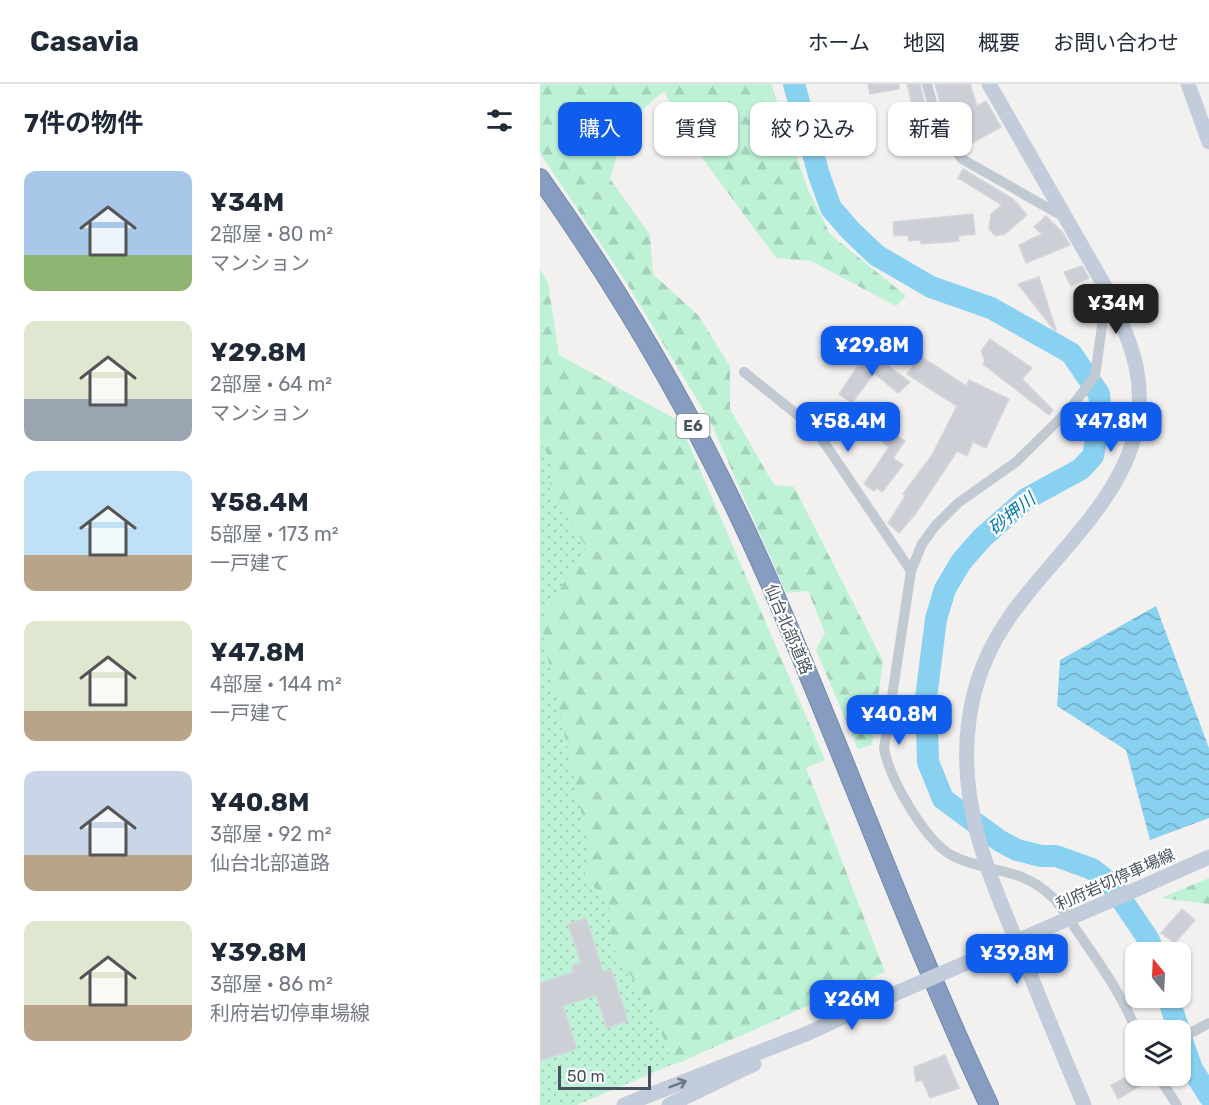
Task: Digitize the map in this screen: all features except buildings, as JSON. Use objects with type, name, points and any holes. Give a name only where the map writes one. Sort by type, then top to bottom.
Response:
[{"type":"highway","name":"仙台北部道路","points":[[540,178],[578,231],[635,322],[704,446],[767,578],[920,951],[989,1105]]},
{"type":"street","points":[[927,84],[939,128],[962,159],[1067,219]]},
{"type":"street","points":[[989,84],[1107,290],[1123,326],[1136,368],[1137,409],[1133,439],[1127,458],[1102,506],[1023,598],[998,634],[987,657],[969,719],[965,761],[969,802],[984,860],[1084,1105]]},
{"type":"street","points":[[1188,84],[1209,142]]},
{"type":"street","points":[[1107,290],[1095,376],[1069,410],[1016,462],[958,503],[935,526],[922,544],[910,571],[884,749],[887,766],[895,784],[924,828],[950,854],[984,860],[1015,872],[1051,895],[1117,991],[1131,1020]]},
{"type":"street","points":[[744,372],[815,429],[910,571]]},
{"type":"street","name":"利府岩切停車場線","points":[[624,1105],[806,1034],[1209,857]]},
{"type":"street","points":[[1191,1034],[1209,1023]]},
{"type":"street","name":"利府岩切停車場線","points":[[669,1105],[765,1059],[806,1034]]},
{"type":"street","points":[[1165,1086],[1177,1105]]},
{"type":"green space","points":[[540,84],[771,84],[777,102],[750,102],[750,156],[796,156],[809,192],[830,234],[906,296],[896,306],[811,261],[776,258],[701,156],[738,156],[738,102],[670,102],[664,91],[642,110],[642,102],[558,102],[558,156],[617,156],[610,179],[650,235],[653,274],[698,315],[730,366],[730,409],[774,485],[794,487],[883,661],[872,745],[858,749],[816,650],[825,633],[808,591],[786,593],[711,423],[628,285],[540,153]]},
{"type":"green space","points":[[540,269],[548,282],[559,355],[679,421],[825,760],[806,768],[885,972],[674,1065],[652,1009],[612,946],[608,900],[584,878],[588,842],[540,622],[586,547],[550,489],[553,462],[540,443]]},
{"type":"green space","points":[[540,277],[556,360],[776,1020],[577,1105],[540,1105]]},
{"type":"green space","points":[[1209,878],[1209,904],[1161,898]]},
{"type":"water","points":[[1156,606],[1209,748],[1209,818],[1150,840],[1126,750],[1057,706],[1060,660]]},
{"type":"waterway","name":"砂押川","points":[[794,84],[819,175],[831,208],[850,230],[876,255],[931,287],[991,308],[1071,353],[1099,394],[1101,413],[1093,456],[1081,469],[1026,499],[982,538],[961,562],[945,589],[936,619],[926,698],[928,762],[943,799],[1000,841],[1017,850],[1041,856],[1056,856],[1092,869],[1111,884],[1150,942]]},
{"type":"waterway","name":"砂押川","points":[[1171,1008],[1176,1020]]},
{"type":"waterway","name":"砂押川","points":[[1191,1066],[1209,1096]]}]
